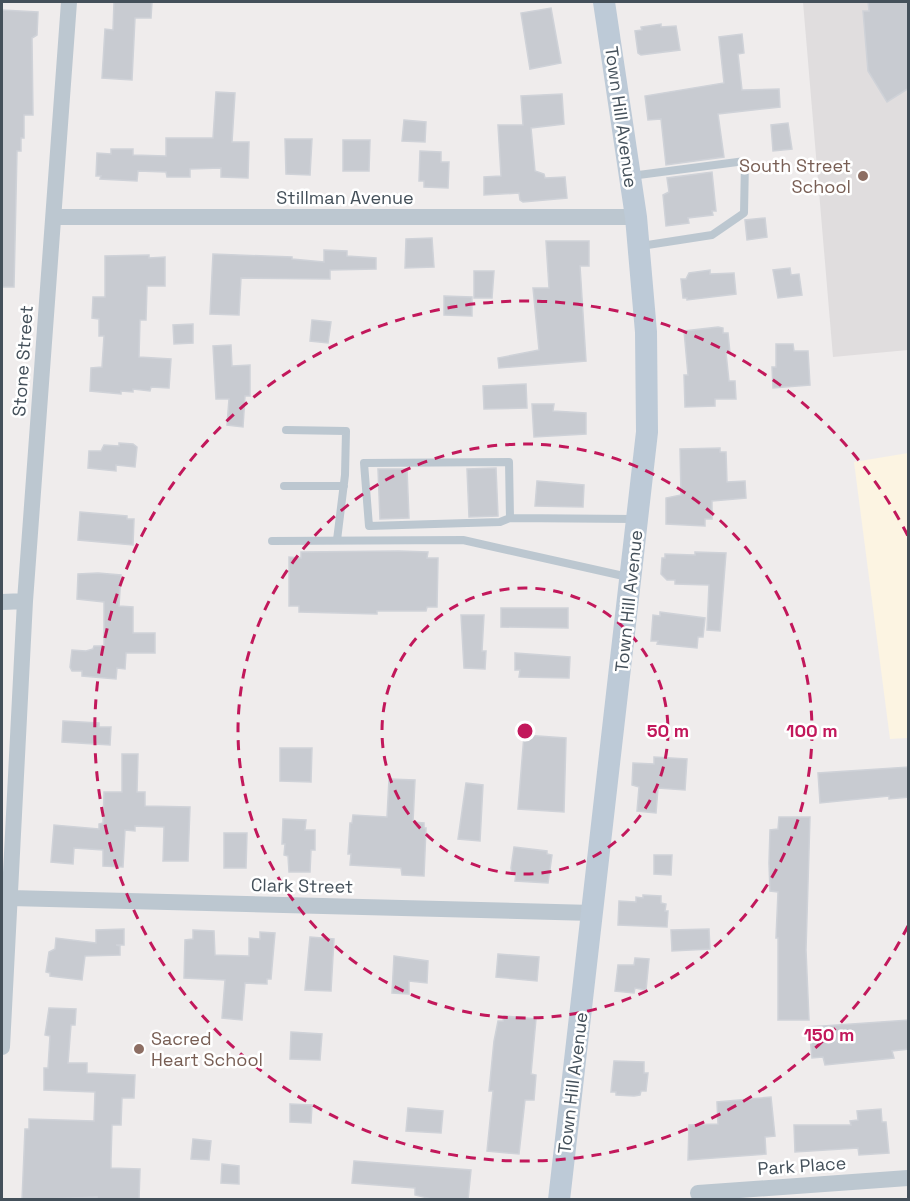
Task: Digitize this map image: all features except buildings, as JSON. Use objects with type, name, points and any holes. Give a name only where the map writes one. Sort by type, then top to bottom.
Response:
[{"type":"street","name":"Stone Street","points":[[2,1047],[25,601],[69,2]]},
{"type":"street","name":"Town Hill Avenue","points":[[559,1200],[647,432],[646,332],[636,217],[604,2]]},
{"type":"street","name":"Stillman Avenue","points":[[54,217],[636,217]]},
{"type":"street","points":[[2,602],[25,601]]},
{"type":"street","name":"Clark Street","points":[[10,898],[593,913]]},
{"type":"street","name":"Park Place","points":[[698,1193],[909,1178]]},
{"type":"lane","points":[[630,176],[745,161],[744,213],[712,235],[639,247]]},
{"type":"lane","points":[[286,430],[346,431],[344,486],[337,540]]},
{"type":"lane","points":[[510,518],[509,462],[364,463],[369,526],[500,522],[510,518],[638,519]]},
{"type":"lane","points":[[284,486],[344,486]]},
{"type":"lane","points":[[272,541],[463,540],[631,578]]},
{"type":"shaded area","name":"South Street School","points":[[803,2],[908,2],[908,350],[833,357]]},
{"type":"shaded area","points":[[908,453],[908,738],[890,739],[854,462]]},
{"type":"place","name":"South Street School","points":[[863,176]]},
{"type":"place","name":"Sacred Heart School","points":[[139,1049]]}]
